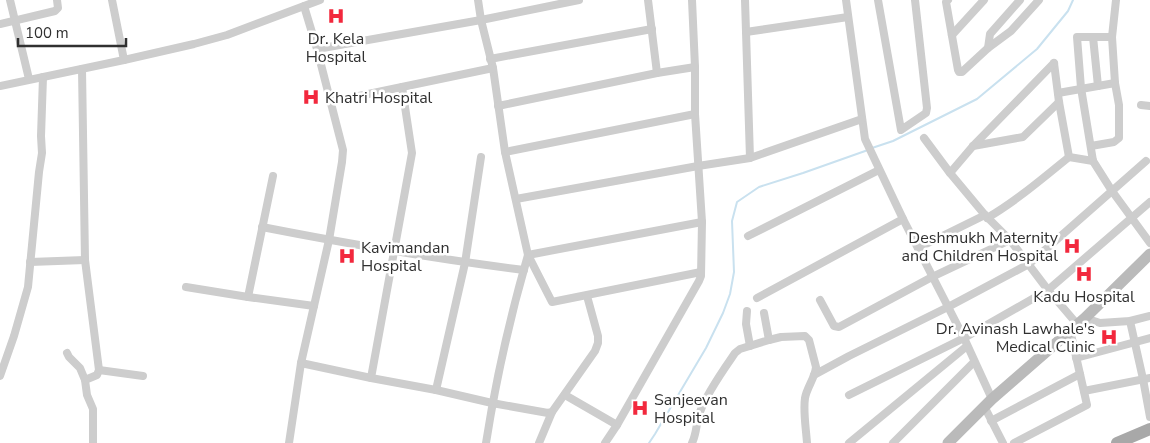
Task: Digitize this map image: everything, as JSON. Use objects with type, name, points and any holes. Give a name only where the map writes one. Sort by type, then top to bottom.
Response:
[{"type":"main road","points":[[948,443],[988,402],[1077,324],[1150,254]]},
{"type":"main road","points":[[1117,443],[1150,429]]},
{"type":"main road","points":[[1139,443],[1150,438]]},
{"type":"street","points":[[10,0],[29,80]]},
{"type":"street","points":[[0,24],[55,12],[58,8],[57,0]]},
{"type":"street","points":[[112,0],[124,60]]},
{"type":"street","points":[[0,86],[124,60],[227,35],[320,0]]},
{"type":"street","points":[[478,0],[480,20],[493,68],[505,152],[528,255],[552,302],[701,272]]},
{"type":"street","points":[[317,49],[579,0]]},
{"type":"street","points":[[648,0],[657,73]]},
{"type":"street","points":[[605,443],[699,281],[701,272],[702,222],[695,114],[692,0]]},
{"type":"street","points":[[745,0],[750,158]]},
{"type":"street","points":[[846,0],[865,139],[965,342],[988,402],[991,421],[1003,443]]},
{"type":"street","points":[[878,0],[901,130],[926,113],[927,108],[915,0]]},
{"type":"street","points":[[948,0],[946,2],[958,70],[960,72],[988,48],[1011,32],[1039,0]]},
{"type":"street","points":[[952,35],[984,0]]},
{"type":"street","points":[[988,48],[990,34],[1020,0]]},
{"type":"street","points":[[1091,146],[1114,142],[1119,138],[1119,105],[1115,83],[1112,36],[1116,0]]},
{"type":"street","points":[[289,443],[301,363],[329,240],[343,150],[304,6]]},
{"type":"street","points":[[746,32],[848,16]]},
{"type":"street","points":[[490,59],[652,29]]},
{"type":"street","points":[[1112,36],[1077,37],[1081,88],[1093,161],[1150,243]]},
{"type":"street","points":[[1093,37],[1098,86]]},
{"type":"street","points":[[950,173],[973,146],[1054,64],[1068,157]]},
{"type":"street","points":[[498,106],[695,67]]},
{"type":"street","points":[[330,102],[493,68]]},
{"type":"street","points":[[82,69],[85,260],[100,370],[97,375],[85,380]]},
{"type":"street","points":[[0,376],[28,287],[42,153],[43,76]]},
{"type":"street","points":[[1058,93],[1115,83]]},
{"type":"street","points":[[370,378],[412,153],[402,86]]},
{"type":"street","points":[[973,146],[1023,137],[1059,102]]},
{"type":"street","points":[[1141,105],[1150,106]]},
{"type":"street","points":[[505,152],[695,114]]},
{"type":"street","points":[[516,199],[750,158],[862,119]]},
{"type":"street","points":[[924,138],[950,173],[986,216],[1010,240],[1077,324],[1076,358],[1087,405],[1014,443]]},
{"type":"street","points":[[436,390],[465,263],[480,157]]},
{"type":"street","points":[[918,248],[1005,207],[1068,157],[1093,161]]},
{"type":"street","points":[[814,375],[1029,264],[1146,161]]},
{"type":"street","points":[[748,236],[879,170]]},
{"type":"street","points":[[248,298],[273,176]]},
{"type":"street","points":[[849,395],[965,342],[1048,290],[1150,202]]},
{"type":"street","points":[[757,298],[903,218]]},
{"type":"street","points":[[528,255],[702,222]]},
{"type":"street","points":[[262,226],[394,252],[524,270]]},
{"type":"street","points":[[820,300],[834,326],[839,328],[932,277],[1010,240]]},
{"type":"street","points":[[486,443],[492,403],[513,306],[528,255]]},
{"type":"street","points":[[30,262],[85,260]]},
{"type":"street","points":[[186,287],[248,298],[314,306]]},
{"type":"street","points":[[538,443],[552,412],[595,351],[598,343],[598,336],[587,296]]},
{"type":"street","points":[[747,311],[746,324],[750,346]]},
{"type":"street","points":[[764,312],[769,340]]},
{"type":"street","points":[[1077,324],[1130,321],[1150,316]]},
{"type":"street","points":[[1130,321],[1134,342],[1147,378],[1150,417]]},
{"type":"street","points":[[692,443],[696,436],[700,411],[735,353],[740,349],[781,337],[806,336],[809,340],[816,367],[807,389],[804,406],[807,443]]},
{"type":"street","points":[[1076,358],[1150,338]]},
{"type":"street","points":[[849,443],[965,342]]},
{"type":"street","points":[[67,353],[80,368],[85,380],[87,395],[93,409],[93,443]]},
{"type":"street","points":[[892,443],[974,362]]},
{"type":"street","points":[[301,363],[492,403],[548,413],[552,412]]},
{"type":"street","points":[[100,370],[143,376]]},
{"type":"street","points":[[991,421],[1080,374]]},
{"type":"street","points":[[1084,391],[1147,378]]},
{"type":"street","points":[[565,395],[617,425]]},
{"type":"waterway","points":[[872,148],[893,141],[977,99],[1037,49],[1068,11],[1073,0]]},
{"type":"waterway","points":[[649,443],[706,348],[730,294],[734,272],[732,221],[737,202],[759,187],[868,150]]},
{"type":"place","name":"Dr. Kela Hospital","points":[[336,16]]},
{"type":"place","name":"Khatri Hospital","points":[[311,97]]},
{"type":"place","name":"Deshmukh Maternity and Children Hospital","points":[[1072,246]]},
{"type":"place","name":"Kavimandan Hospital","points":[[347,256]]},
{"type":"place","name":"Kadu Hospital","points":[[1084,274]]},
{"type":"place","name":"Dr. Avinash Lawhale's Medical Clinic","points":[[1109,337]]},
{"type":"place","name":"Sanjeevan Hospital","points":[[640,408]]}]
